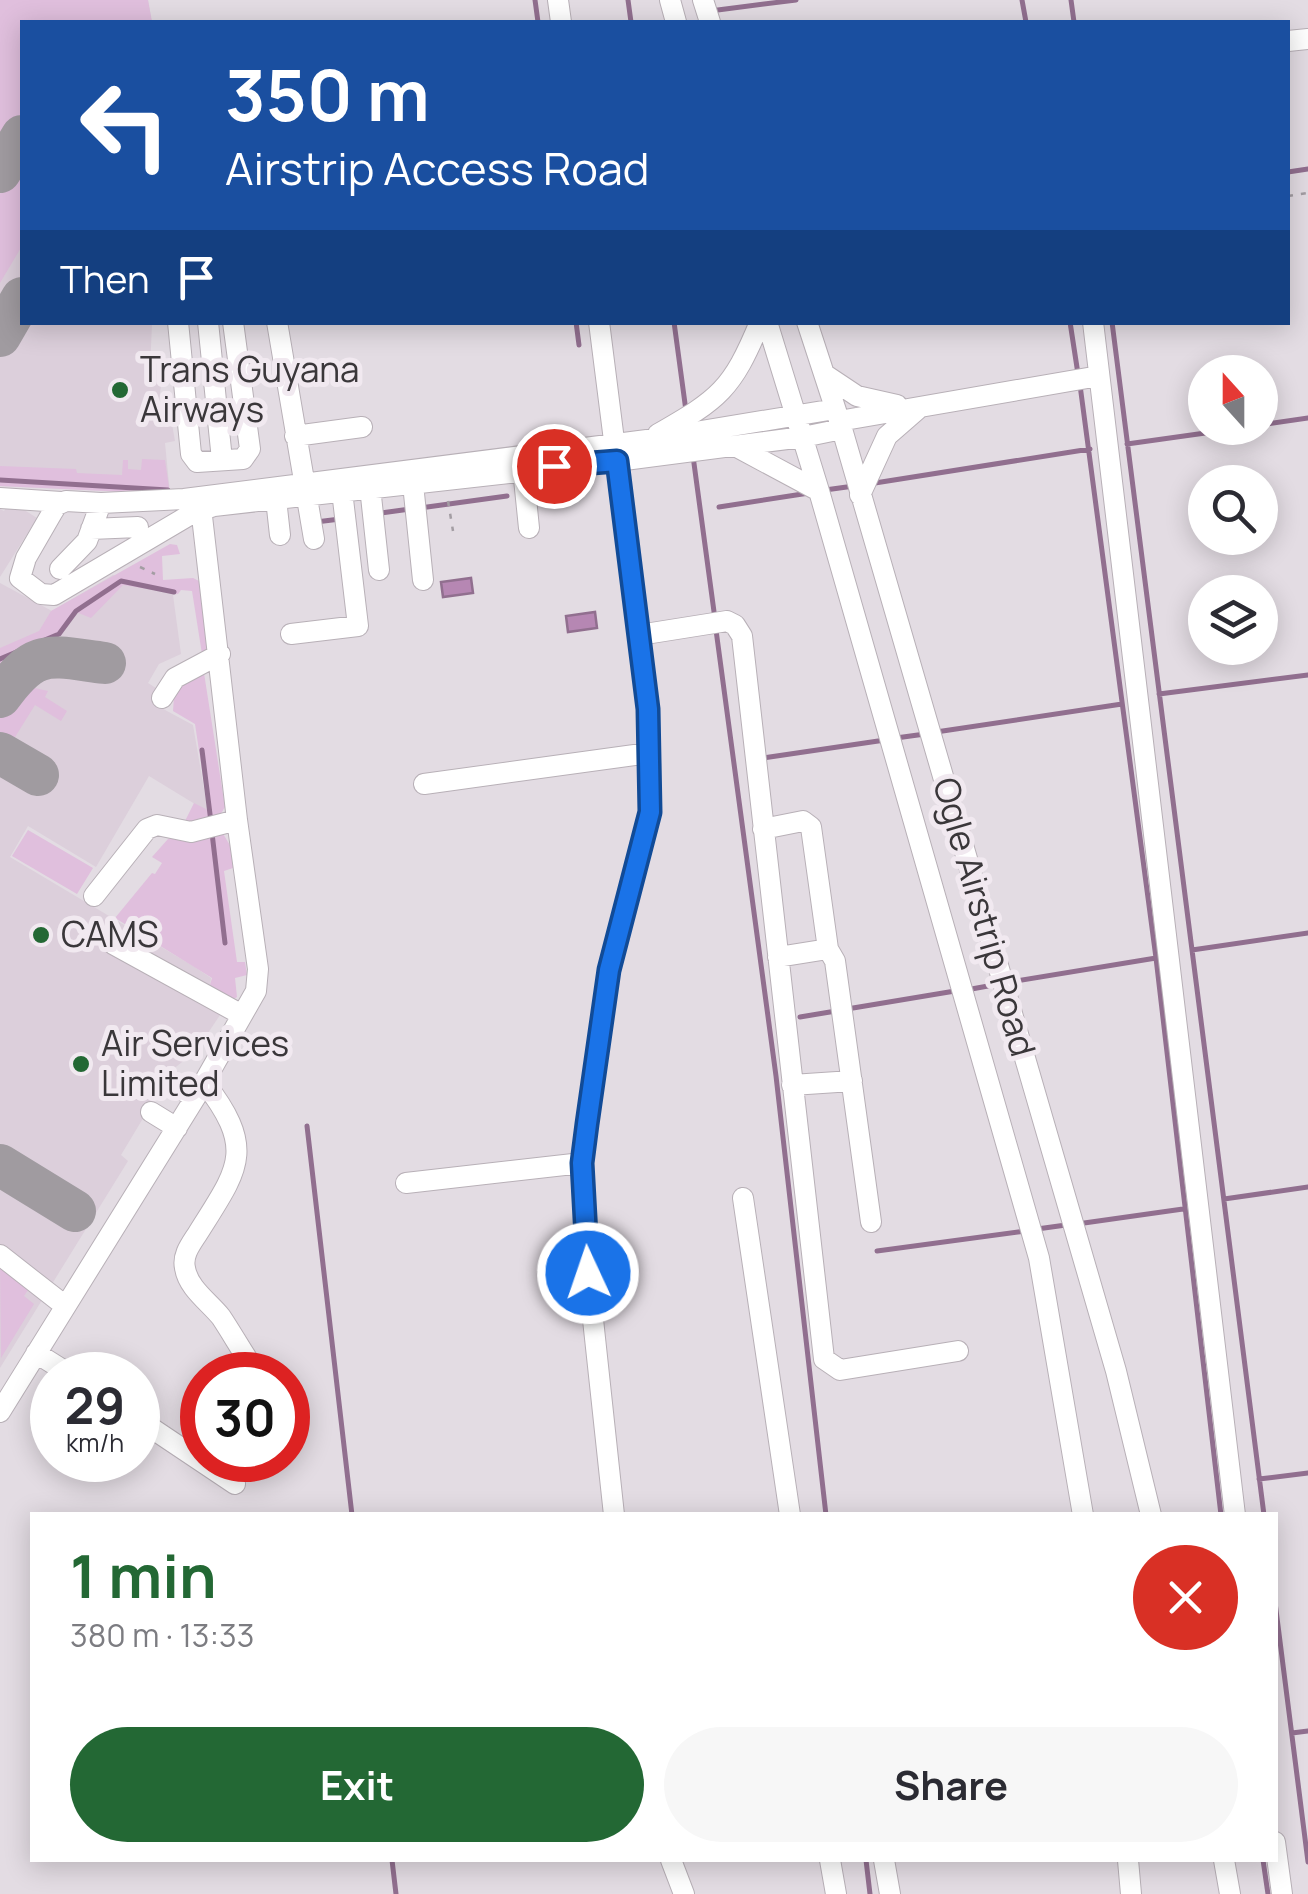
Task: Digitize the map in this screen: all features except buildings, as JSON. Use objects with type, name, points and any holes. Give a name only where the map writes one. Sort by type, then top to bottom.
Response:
[{"type":"street","points":[[178,325],[191,454],[198,462],[243,459],[250,449],[233,325]]},
{"type":"street","points":[[208,325],[222,460]]},
{"type":"street","points":[[277,325],[308,511]]},
{"type":"street","points":[[599,325],[648,709],[650,812],[609,970],[582,1163],[588,1273],[614,1512]]},
{"type":"street","points":[[308,511],[616,452],[648,440],[712,402],[730,383],[762,325]]},
{"type":"street","name":"Ogle Airstrip Road","points":[[765,325],[820,491],[1039,1258],[1082,1512]]},
{"type":"street","name":"Ogle Airstrip Road","points":[[808,325],[1116,1371],[1150,1512]]},
{"type":"street","points":[[1093,325],[1235,1512]]},
{"type":"street","points":[[824,374],[858,396],[919,408]]},
{"type":"street","points":[[648,440],[796,415],[839,420],[1099,376]]},
{"type":"street","points":[[860,495],[887,436],[919,408]]},
{"type":"street","points":[[0,498],[201,503],[308,511],[414,497],[524,469],[616,452],[735,446],[803,437],[839,420]]},
{"type":"street","points":[[295,436],[362,427]]},
{"type":"street","points":[[735,446],[820,491]]},
{"type":"street","points":[[524,469],[529,528]]},
{"type":"street","points":[[414,497],[424,580]]},
{"type":"street","points":[[62,502],[20,572],[23,583],[48,595],[68,590],[201,503]]},
{"type":"street","points":[[371,502],[379,570]]},
{"type":"street","points":[[60,569],[82,548],[101,503]]},
{"type":"street","points":[[37,1352],[177,1128],[256,991],[258,969],[231,821],[220,654],[201,503]]},
{"type":"street","points":[[292,634],[358,626],[344,505]]},
{"type":"street","points":[[91,529],[138,527]]},
{"type":"street","points":[[638,635],[727,621],[736,625],[742,636],[824,1359],[840,1370],[958,1350]]},
{"type":"street","points":[[162,698],[175,678],[220,654]]},
{"type":"street","points":[[424,784],[648,752]]},
{"type":"street","points":[[94,896],[147,829],[157,825],[182,832],[231,821]]},
{"type":"street","points":[[763,830],[802,821],[811,828],[828,949],[835,960],[872,1222]]},
{"type":"street","points":[[113,944],[242,1015]]},
{"type":"street","points":[[778,957],[828,949]]},
{"type":"street","points":[[792,1084],[852,1081]]},
{"type":"street","points":[[169,1082],[200,1090],[234,1134],[238,1161],[233,1176],[185,1255],[185,1271],[243,1352]]},
{"type":"street","points":[[151,1112],[177,1128]]},
{"type":"street","points":[[406,1183],[582,1163]]},
{"type":"street","points":[[743,1198],[790,1512]]},
{"type":"street","points":[[0,1255],[64,1304]]},
{"type":"street","points":[[0,1412],[30,1363]]},
{"type":"street","points":[[160,1434],[235,1484]]},
{"type":"street","points":[[672,1862],[684,1894]]},
{"type":"street","points":[[830,1862],[836,1894]]},
{"type":"street","points":[[884,1862],[890,1894]]},
{"type":"street","points":[[1128,1862],[1131,1894]]},
{"type":"street","points":[[1224,1862],[1230,1894]]},
{"type":"street","points":[[1278,1862],[1282,1894]]},
{"type":"path","points":[[446,491],[453,532]]},
{"type":"shaded area","points":[[0,0],[148,0],[152,20],[20,20],[20,325],[152,325],[150,369],[163,371],[158,408],[165,409],[164,425],[172,424],[175,441],[165,443],[170,494],[0,486]]},
{"type":"shaded area","points":[[0,0],[148,0],[152,20],[20,20],[20,123],[0,155]]},
{"type":"shaded area","points":[[20,173],[20,249],[0,283],[0,194],[12,176]]},
{"type":"shaded area","points":[[142,459],[165,460],[170,494],[0,486],[0,466],[122,475],[123,460],[128,460],[128,469],[141,470]]},
{"type":"shaded area","points":[[10,501],[37,518],[0,577],[0,509],[4,511]]},
{"type":"shaded area","points":[[170,544],[177,545],[180,554],[162,556],[163,580],[193,578],[203,583],[208,650],[202,654],[192,591],[181,590],[178,594],[123,585],[91,618],[76,612],[59,637],[68,645],[63,650],[30,656],[0,672],[0,648],[39,631],[51,611]]},
{"type":"shaded area","points":[[113,575],[178,594],[173,595],[181,654],[159,664],[148,683],[159,690],[152,703],[193,725],[208,812],[149,776],[96,867],[28,826],[10,857],[193,966],[211,978],[210,986],[227,997],[222,1012],[196,1051],[172,1070],[121,1155],[128,1161],[0,1368],[0,583],[52,611]]},
{"type":"shaded area","points":[[471,578],[473,593],[443,597],[441,582]]},
{"type":"shaded area","points":[[595,612],[597,628],[568,632],[566,616]]},
{"type":"shaded area","points":[[204,673],[225,807],[217,820],[183,825],[194,803],[208,810],[195,724],[173,711],[175,683]]},
{"type":"shaded area","points":[[26,686],[48,691],[45,697],[67,711],[61,721],[35,705],[7,750],[0,746],[0,705],[11,692]]},
{"type":"shaded area","points":[[28,830],[93,868],[77,894],[12,856]]},
{"type":"shaded area","points":[[222,832],[231,847],[233,868],[224,871],[237,962],[245,962],[247,975],[235,978],[237,997],[232,1000],[210,985],[212,978],[115,918],[155,874],[162,863],[152,857],[168,839]]},
{"type":"shaded area","points":[[0,1259],[30,1287],[24,1296],[34,1304],[1,1358]]},
{"type":"waterway","points":[[535,0],[538,20]]},
{"type":"waterway","points":[[628,0],[631,20]]},
{"type":"waterway","points":[[710,11],[796,0]]},
{"type":"waterway","points":[[1022,0],[1026,20]]},
{"type":"waterway","points":[[1071,0],[1074,20]]},
{"type":"waterway","points":[[1290,172],[1308,169]]},
{"type":"waterway","points":[[576,325],[579,345]]},
{"type":"waterway","points":[[674,325],[686,411]]},
{"type":"waterway","points":[[1070,325],[1078,374]]},
{"type":"waterway","points":[[1112,325],[1264,1512]]},
{"type":"waterway","points":[[1080,385],[1156,958],[1221,1512]]},
{"type":"waterway","points":[[1278,422],[1308,418]]},
{"type":"waterway","points":[[1127,444],[1188,435]]},
{"type":"waterway","points":[[875,483],[1090,449]]},
{"type":"waterway","points":[[693,456],[715,619]]},
{"type":"waterway","points":[[0,480],[168,490]]},
{"type":"waterway","points":[[825,490],[854,486]]},
{"type":"waterway","points":[[719,507],[809,493]]},
{"type":"waterway","points":[[420,508],[507,496]]},
{"type":"waterway","points":[[381,513],[410,509]]},
{"type":"waterway","points":[[316,522],[340,519]]},
{"type":"waterway","points":[[0,659],[59,634],[76,611],[121,581],[174,592]]},
{"type":"waterway","points":[[716,630],[776,1076],[826,1512]]},
{"type":"waterway","points":[[1159,694],[1308,675]]},
{"type":"waterway","points":[[936,732],[1122,704]]},
{"type":"waterway","points":[[896,738],[925,734]]},
{"type":"waterway","points":[[763,758],[885,740]]},
{"type":"waterway","points":[[202,750],[211,822]]},
{"type":"waterway","points":[[212,833],[225,943]]},
{"type":"waterway","points":[[1192,950],[1308,933]]},
{"type":"waterway","points":[[1010,982],[1156,958]]},
{"type":"waterway","points":[[966,990],[999,984]]},
{"type":"waterway","points":[[847,1009],[955,991]]},
{"type":"waterway","points":[[800,1017],[836,1011]]},
{"type":"waterway","points":[[307,1126],[352,1512]]},
{"type":"waterway","points":[[1224,1199],[1308,1187]]},
{"type":"waterway","points":[[1077,1224],[1183,1209]]},
{"type":"waterway","points":[[1037,1229],[1066,1225]]},
{"type":"waterway","points":[[877,1251],[1026,1231]]},
{"type":"waterway","points":[[1259,1479],[1308,1473]]},
{"type":"waterway","points":[[1278,1626],[1308,1862]]},
{"type":"waterway","points":[[1292,1733],[1308,1731]]},
{"type":"waterway","points":[[392,1862],[396,1894]]},
{"type":"waterway","points":[[866,1862],[870,1894]]},
{"type":"waterway","points":[[1263,1862],[1268,1894]]},
{"type":"taxiway","points":[[0,172],[20,139]]},
{"type":"taxiway","points":[[0,336],[20,301]]},
{"type":"taxiway","points":[[0,697],[34,662],[57,657],[105,663]]},
{"type":"taxiway","points":[[0,753],[38,775]]},
{"type":"taxiway","points":[[0,1165],[75,1211]]},
{"type":"place","name":"Trans Guyana Airways","points":[[120,390]]},
{"type":"place","name":"CAMS","points":[[41,935]]},
{"type":"place","name":"Air Services Limited","points":[[81,1064]]},
{"type":"route","points":[[554,466],[617,461],[648,709],[650,812],[609,970],[582,1163],[588,1273]]}]
